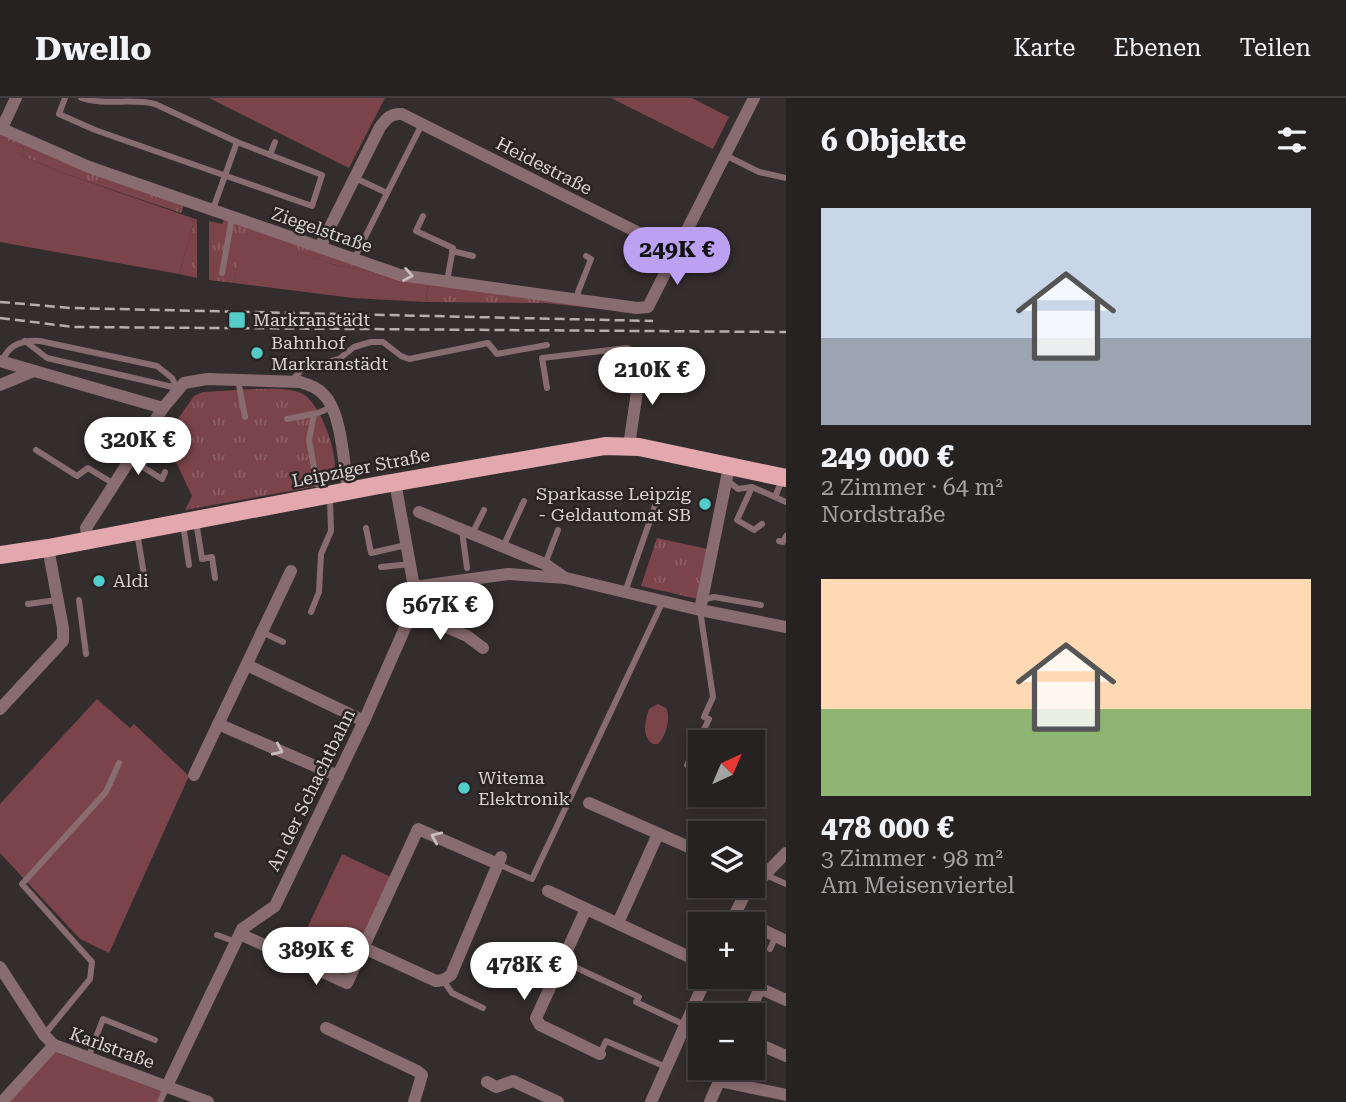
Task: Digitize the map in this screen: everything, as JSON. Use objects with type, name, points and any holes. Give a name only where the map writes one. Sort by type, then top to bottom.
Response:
[{"type":"main road","name":"Leipziger Straße","points":[[0,555],[189,521],[324,489],[348,491],[582,449],[629,446],[728,473],[784,478]]},
{"type":"street","points":[[1,128],[16,98]]},
{"type":"street","points":[[677,252],[754,98]]},
{"type":"street","name":"Heidestraße","points":[[355,178],[388,116],[402,114],[677,252]]},
{"type":"street","name":"Ziegelstraße","points":[[1,128],[89,167],[400,275],[637,308],[648,307],[677,252]]},
{"type":"street","points":[[320,247],[355,178]]},
{"type":"street","points":[[1,362],[163,408]]},
{"type":"street","points":[[629,446],[640,364]]},
{"type":"street","points":[[0,386],[34,370]]},
{"type":"street","points":[[88,540],[86,528],[163,408],[177,388],[193,380],[291,382],[313,386],[333,407],[348,491]]},
{"type":"street","points":[[701,605],[728,473]]},
{"type":"street","name":"An der Schachtbahn","points":[[167,1086],[242,929],[275,906],[364,721],[412,612],[414,587],[411,564],[395,482]]},
{"type":"street","points":[[419,512],[545,564],[566,578]]},
{"type":"street","points":[[0,709],[63,641],[64,634],[48,548]]},
{"type":"street","points":[[194,775],[291,571]]},
{"type":"street","points":[[414,587],[508,574],[566,578],[663,601],[701,605],[786,627]]},
{"type":"street","points":[[412,612],[467,636],[483,648]]},
{"type":"street","points":[[247,665],[364,721]]},
{"type":"street","points":[[218,724],[338,776]]},
{"type":"street","points":[[593,801],[688,847]]},
{"type":"street","points":[[238,938],[347,984],[418,829],[500,860],[451,975],[436,981],[364,948]]},
{"type":"street","points":[[618,923],[658,834]]},
{"type":"street","points":[[765,873],[786,853]]},
{"type":"street","points":[[548,891],[688,956]]},
{"type":"street","points":[[586,909],[537,1013],[537,1021],[540,1025],[600,1054]]},
{"type":"street","points":[[765,931],[781,939]]},
{"type":"street","name":"Karlstraße","points":[[0,968],[44,1035],[54,1045],[208,1102]]},
{"type":"street","points":[[650,1102],[701,989]]},
{"type":"street","points":[[762,989],[786,1000]]},
{"type":"street","points":[[326,1028],[425,1075],[414,1102]]},
{"type":"street","points":[[2,1099],[54,1045]]},
{"type":"street","points":[[765,1047],[786,1056]]},
{"type":"street","points":[[487,1082],[496,1087],[513,1081],[558,1102]]},
{"type":"street","points":[[709,1102],[719,1081],[786,1095]]},
{"type":"lane","points":[[65,98],[59,114],[312,206],[322,175],[237,142],[155,104],[143,101],[94,102],[81,98]]},
{"type":"lane","points":[[354,259],[422,124]]},
{"type":"lane","points":[[213,211],[237,142]]},
{"type":"lane","points":[[270,155],[275,142]]},
{"type":"lane","points":[[725,155],[760,172],[786,178]]},
{"type":"lane","points":[[355,178],[387,193]]},
{"type":"lane","points":[[423,216],[416,231],[453,248],[447,281]]},
{"type":"lane","points":[[222,273],[232,218]]},
{"type":"lane","points":[[452,251],[473,256]]},
{"type":"lane","points":[[577,298],[591,259],[586,256]]},
{"type":"lane","points":[[25,341],[47,358],[177,388]]},
{"type":"lane","points":[[1,362],[8,350],[25,341],[40,341],[157,366],[172,378],[177,388]]},
{"type":"lane","points":[[291,382],[301,370],[339,359],[354,347],[371,342],[383,342],[409,359],[488,343],[497,354],[547,345]]},
{"type":"lane","points":[[547,388],[542,358],[626,348],[636,352],[640,364]]},
{"type":"lane","points":[[238,380],[245,417]]},
{"type":"lane","points":[[287,419],[333,407]]},
{"type":"lane","points":[[310,611],[319,592],[321,554],[331,531],[324,489],[309,440],[314,414]]},
{"type":"lane","points":[[36,450],[77,476],[88,468],[114,484]]},
{"type":"lane","points":[[130,459],[162,479],[166,472]]},
{"type":"lane","points":[[728,473],[738,489],[752,488],[786,502]]},
{"type":"lane","points":[[775,497],[784,478]]},
{"type":"lane","points":[[752,488],[737,520],[754,530],[762,524]]},
{"type":"lane","points":[[503,547],[524,501]]},
{"type":"lane","points":[[625,592],[655,506]]},
{"type":"lane","points":[[467,568],[467,531],[484,510]]},
{"type":"lane","points":[[189,521],[189,565]]},
{"type":"lane","points":[[189,521],[202,559],[212,557],[215,578]]},
{"type":"lane","points":[[366,528],[371,554],[408,544]]},
{"type":"lane","points":[[136,530],[146,587]]},
{"type":"lane","points":[[545,564],[558,530]]},
{"type":"lane","points":[[779,541],[783,542],[786,536]]},
{"type":"lane","points":[[381,567],[411,564]]},
{"type":"lane","points":[[687,765],[709,719],[704,717],[713,697],[701,605],[714,597],[761,605]]},
{"type":"lane","points":[[28,604],[57,600]]},
{"type":"lane","points":[[79,600],[86,654]]},
{"type":"lane","points":[[500,860],[532,879],[663,601]]},
{"type":"lane","points":[[262,632],[283,642]]},
{"type":"lane","points":[[44,1035],[90,979],[92,962],[22,884],[106,792],[119,763]]},
{"type":"lane","points":[[765,880],[786,884]]},
{"type":"lane","points":[[218,935],[238,938]]},
{"type":"lane","points":[[770,949],[781,939]]},
{"type":"lane","points":[[562,961],[639,997],[636,1002],[685,1025]]},
{"type":"lane","points":[[443,980],[452,993],[484,1008]]},
{"type":"lane","points":[[88,1058],[109,1010]]},
{"type":"lane","points":[[104,1020],[149,1034],[155,1040]]},
{"type":"lane","points":[[600,1054],[606,1041],[666,1067]]},
{"type":"lane","points":[[160,1102],[167,1086]]},
{"type":"green space","points":[[209,98],[385,98],[349,168]]},
{"type":"green space","points":[[611,98],[692,98],[729,117],[713,149]]},
{"type":"green space","points":[[0,133],[184,205],[181,213],[63,173],[21,155],[24,148],[0,137]]},
{"type":"green space","points":[[0,137],[24,148],[21,155],[63,173],[195,219],[179,274],[0,242]]},
{"type":"green space","points":[[197,219],[197,278],[179,274]]},
{"type":"green space","points":[[224,220],[400,278],[332,264],[243,234],[234,283],[209,280],[209,221],[222,224]]},
{"type":"green space","points":[[242,233],[332,264],[428,282],[426,302],[353,298],[234,283]]},
{"type":"green space","points":[[428,282],[638,313],[546,303],[426,302]]},
{"type":"green space","points":[[292,390],[309,399],[322,418],[331,442],[335,465],[333,477],[324,485],[185,510],[192,496],[177,464],[156,450],[194,396],[203,392]]},
{"type":"green space","points":[[657,538],[712,550],[702,600],[641,586]]},
{"type":"green space","points":[[97,699],[130,728],[134,724],[189,776],[109,953],[80,939],[0,853],[0,804]]},
{"type":"green space","points":[[658,704],[666,708],[668,722],[661,741],[653,744],[645,733],[645,723],[649,709]]},
{"type":"green space","points":[[342,854],[393,878],[344,978],[295,954]]},
{"type":"green space","points":[[55,1052],[167,1093],[163,1102],[8,1102]]},
{"type":"railway","points":[[0,302],[71,308],[653,321]]},
{"type":"railway","points":[[0,318],[74,327],[786,332]]},
{"type":"place","name":"Markranstädt","points":[[237,320]]},
{"type":"place","name":"Bahnhof Markranstädt","points":[[257,353]]},
{"type":"place","name":"Sparkasse Leipzig - Geldautomat SB","points":[[705,504]]},
{"type":"place","name":"Aldi","points":[[99,581]]},
{"type":"place","name":"Witema Elektronik","points":[[464,788]]}]
